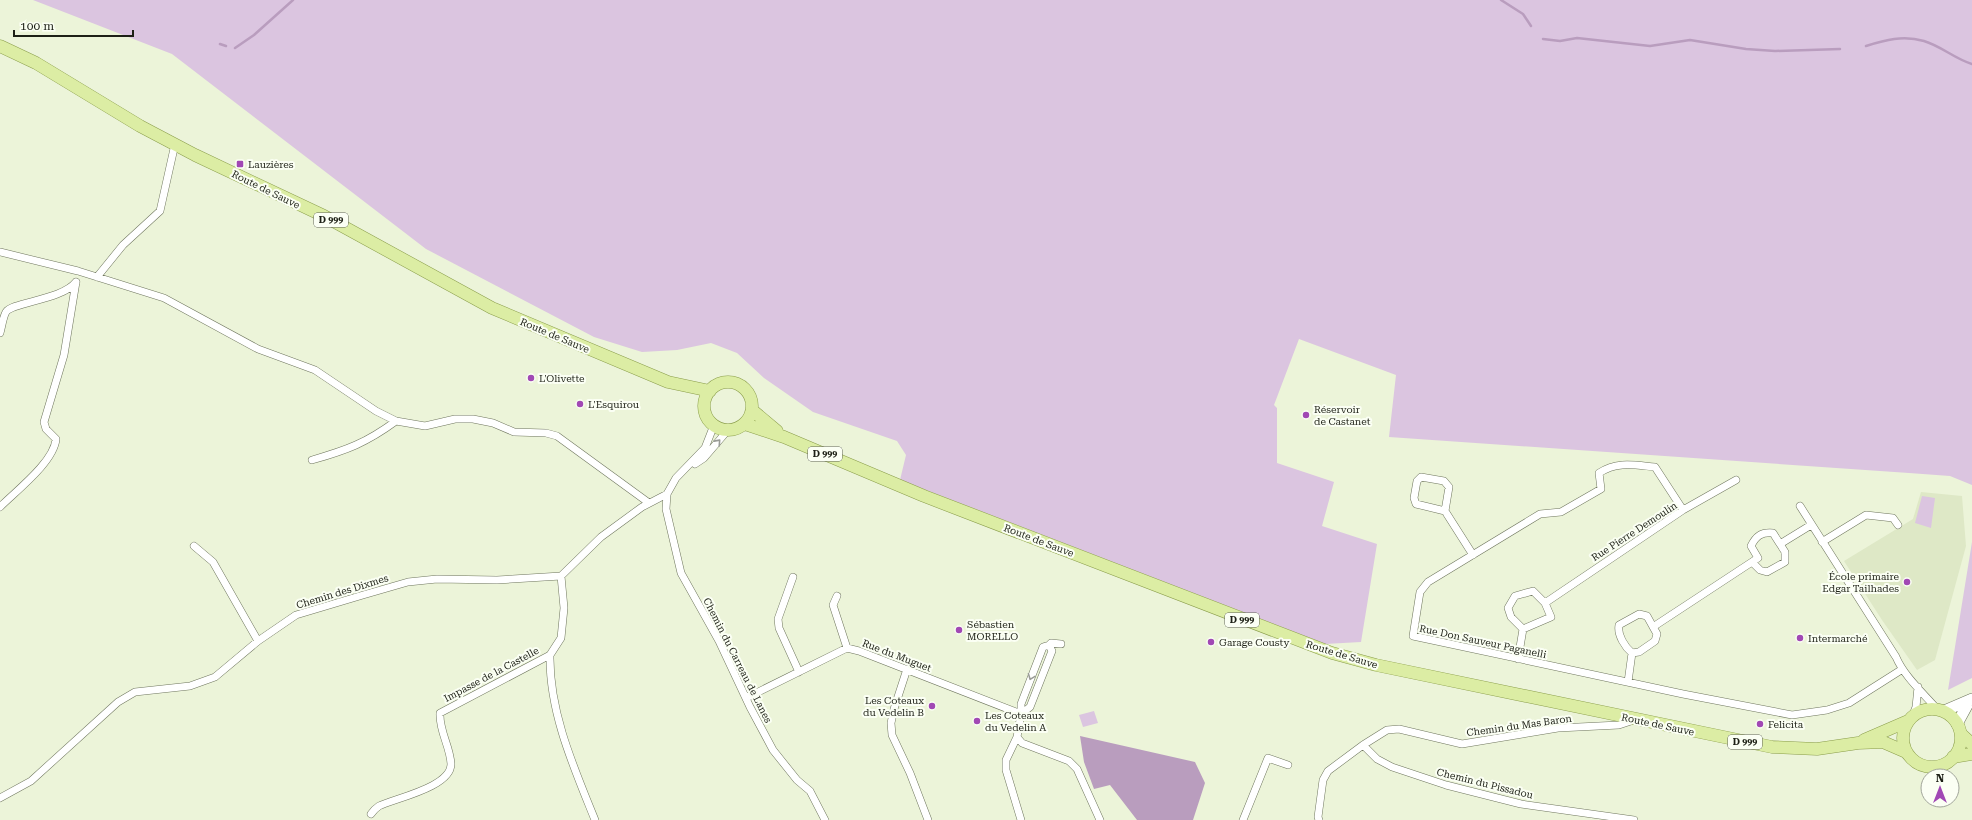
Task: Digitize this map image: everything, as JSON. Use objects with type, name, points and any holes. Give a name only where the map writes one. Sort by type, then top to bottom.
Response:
[{"type":"main road","name":"Route de Sauve","points":[[0,46],[36,63],[140,126],[324,216],[492,308],[668,382],[693,397],[705,410]]},
{"type":"main road","name":"Route de Sauve","points":[[668,382],[710,391]]},
{"type":"main road","points":[[730,382],[738,384],[750,395],[752,410],[745,424],[734,430],[728,430],[714,425],[710,421],[705,410],[705,403],[710,391],[722,383],[730,382]]},
{"type":"main road","name":"Route de Sauve","points":[[752,410],[784,437]]},
{"type":"main road","name":"Route de Sauve","points":[[745,424],[784,437],[924,496],[1332,653],[1376,665],[1634,720],[1772,747],[1817,749],[1858,743],[1883,742],[1906,752]]},
{"type":"main road","points":[[1959,729],[1958,750],[1953,757],[1942,765],[1928,767],[1912,759],[1906,752],[1902,736],[1910,718],[1920,711],[1940,710],[1951,716],[1959,729],[1972,744]]},
{"type":"main road","name":"Route de Sauve","points":[[1858,743],[1910,718]]},
{"type":"main road","points":[[1953,757],[1972,754]]},
{"type":"street","points":[[97,277],[123,245],[160,211],[175,144]]},
{"type":"street","points":[[0,252],[78,271],[164,298],[258,349],[315,370],[376,411],[396,421],[426,426],[455,419],[473,419],[492,423],[514,432],[546,433],[557,436],[649,503]]},
{"type":"street","points":[[0,507],[48,458],[55,447],[56,439],[46,429],[44,422],[64,355],[78,271]]},
{"type":"street","points":[[0,333],[6,312],[11,307],[33,303],[57,295],[71,288],[76,282]]},
{"type":"street","points":[[312,460],[348,450],[372,438],[396,421]]},
{"type":"street","points":[[561,576],[601,537],[649,503],[667,494],[676,478],[705,448],[714,425]]},
{"type":"street","points":[[685,470],[704,458],[728,430]]},
{"type":"street","name":"Rue Don Sauveur Paganelli","points":[[1683,510],[1655,467],[1626,464],[1608,467],[1599,473],[1601,489],[1561,512],[1540,514],[1428,582],[1420,592],[1413,636],[1792,715],[1827,710],[1849,703],[1902,670]]},
{"type":"street","points":[[1445,511],[1416,504],[1414,498],[1417,481],[1421,477],[1444,481],[1448,487],[1445,511],[1473,555]]},
{"type":"street","name":"Rue Pierre Demoulin","points":[[1545,603],[1683,510],[1736,480]]},
{"type":"street","name":"Chemin du Carreau de Lanes","points":[[667,494],[666,509],[681,573],[719,641],[773,750],[797,780],[810,791],[825,820]]},
{"type":"street","points":[[1800,506],[1896,657],[1902,670],[1940,710],[1971,700]]},
{"type":"street","points":[[1822,542],[1866,515],[1893,518],[1898,525]]},
{"type":"street","points":[[1780,544],[1811,525]]},
{"type":"street","points":[[1653,627],[1758,558],[1752,546],[1755,538],[1766,532],[1773,532],[1785,552],[1785,562],[1767,572],[1760,570],[1752,562]]},
{"type":"street","points":[[194,546],[213,562],[258,641]]},
{"type":"street","name":"Chemin des Dixmes","points":[[0,798],[31,781],[118,702],[135,692],[190,686],[215,677],[258,641],[296,615],[408,582],[437,579],[497,580],[561,576]]},
{"type":"street","name":"Impasse de la Castelle","points":[[371,814],[378,806],[425,788],[440,781],[449,773],[451,763],[440,724],[440,713],[550,655],[561,638],[564,608],[561,576]]},
{"type":"street","points":[[794,577],[778,619],[779,628],[799,672]]},
{"type":"street","points":[[1532,591],[1545,603],[1551,617],[1523,629],[1511,617],[1508,608],[1515,596],[1532,591]]},
{"type":"street","points":[[837,596],[833,605],[847,648]]},
{"type":"street","points":[[1639,614],[1647,616],[1653,627],[1657,634],[1655,641],[1639,652],[1632,653],[1627,649],[1618,631],[1619,625],[1639,614]]},
{"type":"street","points":[[1518,659],[1523,629]]},
{"type":"street","points":[[1021,820],[1006,770],[1006,760],[1017,737],[1021,714],[1021,704],[1043,647],[1051,643],[1062,644]]},
{"type":"street","name":"Rue du Muguet","points":[[746,698],[847,648],[907,669],[1021,714]]},
{"type":"street","points":[[1628,682],[1632,653]]},
{"type":"street","points":[[550,655],[549,677],[566,744],[595,820]]},
{"type":"street","points":[[907,669],[894,709],[891,723],[892,735],[910,773],[928,820]]},
{"type":"street","points":[[1910,718],[1916,707],[1918,687]]},
{"type":"street","points":[[1959,729],[1971,700]]},
{"type":"street","name":"Chemin du Mas Baron","points":[[1319,820],[1318,817],[1322,786],[1326,776],[1342,760],[1362,745],[1387,730],[1399,729],[1462,744],[1558,728],[1619,725],[1634,720]]},
{"type":"street","points":[[1017,737],[1022,743],[1069,761],[1077,769],[1100,820]]},
{"type":"street","name":"Chemin du Pissadou","points":[[1362,745],[1377,759],[1392,767],[1446,785],[1521,804],[1634,820]]},
{"type":"street","points":[[1243,820],[1268,758],[1288,765]]},
{"type":"shaded area","points":[[33,0],[1972,0],[1972,485],[1950,476],[1389,437],[1396,375],[1299,339],[1274,405],[1277,408],[1277,463],[1334,482],[1322,526],[1377,544],[1361,642],[1325,644],[900,480],[906,455],[897,441],[813,412],[764,378],[737,353],[711,343],[677,350],[642,352],[594,337],[426,249],[172,54]]},
{"type":"shaded area","name":"École primaire Edgar Tailhades","points":[[1921,492],[1962,496],[1966,546],[1935,660],[1917,670],[1882,620],[1844,561],[1913,519]]},
{"type":"shaded area","points":[[1922,496],[1935,498],[1931,528],[1915,523]]},
{"type":"shaded area","points":[[1972,542],[1972,678],[1948,690]]},
{"type":"shaded area","points":[[1094,711],[1098,723],[1083,727],[1079,715]]},
{"type":"shaded area","points":[[1080,736],[1195,762],[1205,783],[1193,820],[1137,820],[1110,785],[1094,789],[1084,762]]},
{"type":"waterway","points":[[235,48],[254,35],[293,0]]},
{"type":"waterway","points":[[1501,0],[1523,14],[1531,26]]},
{"type":"waterway","points":[[1543,39],[1560,41],[1577,38],[1650,46],[1690,40],[1746,49],[1775,51],[1840,49]]},
{"type":"waterway","points":[[1866,46],[1901,38],[1916,39],[1930,43],[1972,64]]},
{"type":"waterway","points":[[220,44],[226,46]]},
{"type":"place","name":"Lauzières","points":[[240,164]]},
{"type":"place","name":"L'Olivette","points":[[531,378]]},
{"type":"place","name":"L'Esquirou","points":[[580,404]]},
{"type":"place","name":"Réservoir de Castanet","points":[[1306,415]]},
{"type":"place","name":"École primaire Edgar Tailhades","points":[[1907,582]]},
{"type":"place","name":"Sébastien MORELLO","points":[[959,630]]},
{"type":"place","name":"Intermarché","points":[[1800,638]]},
{"type":"place","name":"Garage Cousty","points":[[1211,642]]},
{"type":"place","name":"Les Coteaux du Vedelin B","points":[[932,706]]},
{"type":"place","name":"Les Coteaux du Vedelin A","points":[[977,721]]},
{"type":"place","name":"Felicita","points":[[1760,724]]}]
